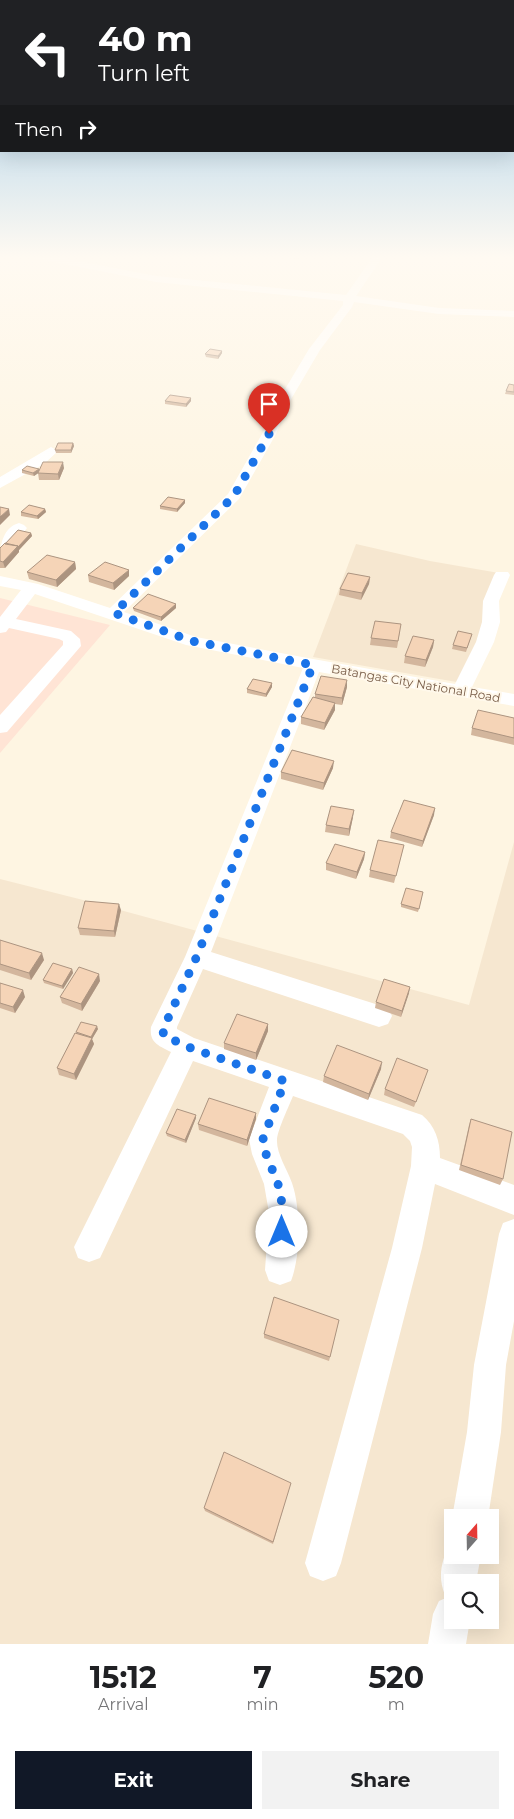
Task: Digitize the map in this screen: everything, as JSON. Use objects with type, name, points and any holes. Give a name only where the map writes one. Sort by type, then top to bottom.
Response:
[{"type":"street","points":[[114,613],[234,496],[269,434],[281,406],[328,332]]},
{"type":"street","points":[[0,484],[23,469],[41,461],[51,451]]},
{"type":"street","points":[[0,552],[20,528]]},
{"type":"street","points":[[461,690],[485,642],[491,622],[491,600],[502,575]]},
{"type":"street","name":"Batangas City National Road","points":[[0,581],[32,587],[114,613],[192,641],[313,665],[514,700]]},
{"type":"street","points":[[0,727],[72,646],[71,639],[65,635],[3,625],[32,587]]},
{"type":"street","points":[[313,665],[197,956],[164,1027],[163,1035],[188,1047],[412,1124],[422,1133],[426,1147],[424,1166],[407,1248],[323,1563]]},
{"type":"street","points":[[197,956],[379,1016]]},
{"type":"street","points":[[88,1247],[188,1047]]},
{"type":"street","points":[[280,1270],[284,1213],[278,1184],[266,1154],[263,1139],[285,1081]]},
{"type":"street","points":[[424,1166],[514,1200]]},
{"type":"street","points":[[471,1509],[484,1432],[490,1365],[514,1234]]},
{"type":"street","points":[[447,1644],[450,1629]]},
{"type":"shaded area","points":[[356,544],[430,561],[499,573],[468,684],[313,657]]},
{"type":"shaded area","points":[[0,598],[110,625],[0,753]]},
{"type":"shaded area","points":[[514,842],[514,1644],[0,1644],[0,879],[469,1005]]},
{"type":"building","points":[[210,349],[222,351],[218,356],[205,354]]},
{"type":"building","points":[[509,384],[514,385],[514,392],[506,391]]},
{"type":"building","points":[[170,395],[191,398],[186,404],[165,401]]},
{"type":"building","points":[[58,443],[73,443],[71,450],[55,450]]},
{"type":"building","points":[[43,462],[63,462],[58,474],[38,473]]},
{"type":"building","points":[[27,466],[39,469],[33,473],[22,470]]},
{"type":"building","points":[[168,497],[185,500],[177,509],[160,506]]},
{"type":"building","points":[[29,505],[45,509],[37,516],[21,512]]},
{"type":"building","points":[[0,507],[9,509],[0,517]]},
{"type":"building","points":[[18,530],[31,533],[18,547],[5,544]]},
{"type":"building","points":[[5,543],[18,546],[3,562],[0,561],[0,548]]},
{"type":"building","points":[[47,555],[75,562],[56,580],[27,572]]},
{"type":"building","points":[[105,562],[129,570],[113,583],[88,575]]},
{"type":"building","points":[[348,573],[370,577],[362,593],[340,589]]},
{"type":"building","points":[[148,594],[176,604],[161,617],[133,608]]},
{"type":"building","points":[[375,621],[401,624],[398,641],[371,638]]},
{"type":"building","points":[[458,631],[472,634],[467,648],[453,645]]},
{"type":"building","points":[[413,636],[434,640],[426,660],[405,656]]},
{"type":"building","points":[[321,676],[347,680],[342,698],[315,694]]},
{"type":"building","points":[[253,679],[272,683],[266,694],[247,689]]},
{"type":"building","points":[[313,697],[335,703],[325,723],[301,717]]},
{"type":"building","points":[[478,710],[514,718],[514,738],[472,728]]},
{"type":"building","points":[[292,750],[334,761],[324,783],[281,772]]},
{"type":"building","points":[[404,800],[435,808],[423,841],[391,832]]},
{"type":"building","points":[[331,806],[354,810],[349,829],[326,825]]},
{"type":"building","points":[[378,840],[404,845],[396,876],[370,870]]},
{"type":"building","points":[[335,844],[365,852],[357,872],[326,863]]},
{"type":"building","points":[[406,888],[423,892],[419,909],[401,904]]},
{"type":"building","points":[[85,901],[119,904],[114,931],[78,928]]},
{"type":"building","points":[[0,940],[42,953],[29,973],[0,964]]},
{"type":"building","points":[[53,963],[72,969],[62,986],[43,980]]},
{"type":"building","points":[[79,967],[99,974],[81,1004],[60,997]]},
{"type":"building","points":[[384,979],[410,987],[402,1011],[376,1002]]},
{"type":"building","points":[[0,983],[23,990],[13,1007],[0,1003]]},
{"type":"building","points":[[237,1014],[268,1024],[256,1053],[224,1043]]},
{"type":"building","points":[[81,1022],[97,1026],[91,1037],[76,1032]]},
{"type":"building","points":[[75,1033],[92,1038],[74,1074],[57,1068]]},
{"type":"building","points":[[337,1045],[382,1062],[369,1094],[324,1076]]},
{"type":"building","points":[[397,1058],[428,1070],[416,1102],[385,1089]]},
{"type":"building","points":[[209,1098],[256,1113],[247,1140],[198,1124]]},
{"type":"building","points":[[177,1109],[196,1115],[185,1140],[166,1133]]},
{"type":"building","points":[[471,1119],[512,1132],[503,1179],[461,1165]]},
{"type":"building","points":[[274,1297],[339,1320],[330,1357],[264,1334]]},
{"type":"building","points":[[224,1452],[291,1483],[273,1542],[204,1508]]},
{"type":"route","points":[[269,434],[234,496],[114,613],[192,641],[313,665],[197,956],[164,1027],[163,1035],[188,1047],[285,1081],[268,1121],[263,1139],[266,1154],[278,1184],[284,1213],[282,1232]]}]
